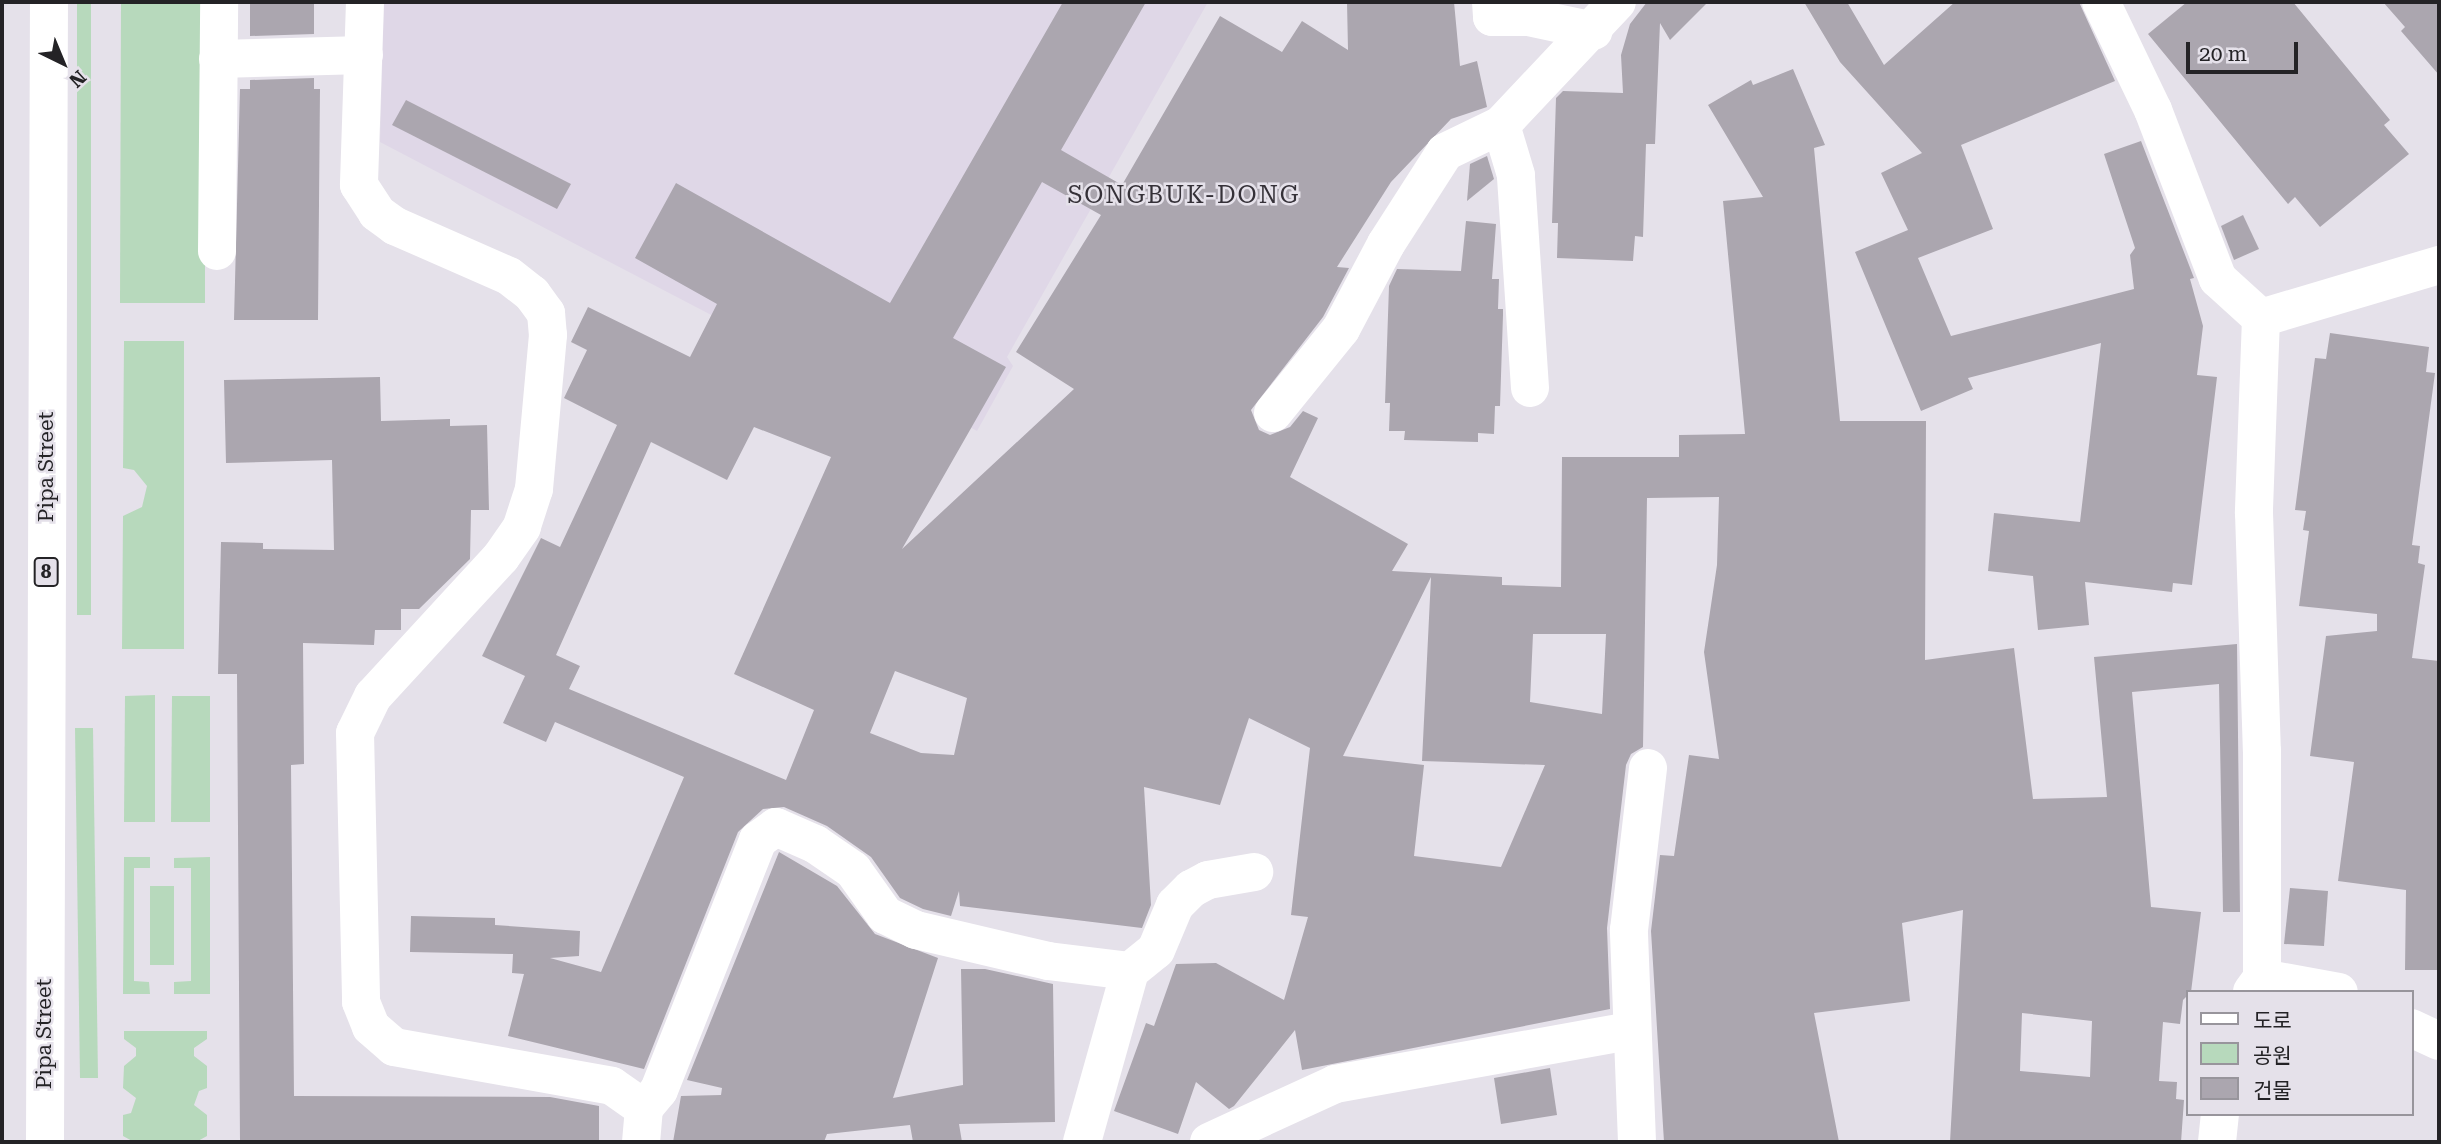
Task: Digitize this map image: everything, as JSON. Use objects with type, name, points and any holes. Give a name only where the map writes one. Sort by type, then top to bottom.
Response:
[{"type":"street","name":"Pipa Street","points":[[45,1142],[49,2]]},
{"type":"street","points":[[217,251],[219,2]]},
{"type":"street","points":[[365,2],[359,185],[377,213],[509,276],[532,294],[545,313],[548,335],[534,489],[522,527],[501,557],[373,696],[355,733],[361,1002],[371,1027],[394,1047],[612,1086],[642,1125],[659,1090],[758,840],[776,827],[815,844],[853,870],[884,915],[916,930],[1048,961],[1130,971]]},
{"type":"street","points":[[1491,2],[1492,17],[1528,17],[1594,31]]},
{"type":"street","points":[[1273,413],[1340,329],[1386,244],[1445,152],[1502,125],[1594,31],[1617,2]]},
{"type":"street","points":[[2101,2],[2153,110],[2218,279],[2261,318],[2254,513],[2262,751],[2257,985],[2316,990]]},
{"type":"street","points":[[218,59],[364,55]]},
{"type":"street","points":[[1502,125],[1516,176],[1530,388]]},
{"type":"street","points":[[2261,318],[2439,265]]},
{"type":"street","points":[[1637,1142],[1630,1031],[1629,930],[1648,768]]},
{"type":"street","points":[[1082,1142],[1130,971],[1156,950],[1175,905],[1191,889],[1208,880],[1254,872]]},
{"type":"street","points":[[2413,1029],[2439,1041]]},
{"type":"street","points":[[1209,1142],[1335,1084],[1630,1031]]},
{"type":"street","points":[[2217,1142],[2220,1116]]},
{"type":"shaded area","points":[[384,2],[1208,2],[1007,357],[1013,366],[977,431],[816,341],[803,363],[380,142]]},
{"type":"green space","points":[[77,2],[91,2],[91,615],[77,615]]},
{"type":"green space","points":[[121,2],[205,2],[205,303],[120,303]]},
{"type":"green space","points":[[124,341],[184,341],[184,649],[122,649],[123,516],[142,507],[147,486],[134,470],[123,468]]},
{"type":"green space","points":[[155,695],[155,822],[124,822],[125,696]]},
{"type":"green space","points":[[172,696],[210,696],[210,822],[171,822]]},
{"type":"green space","points":[[75,728],[93,728],[98,1078],[80,1078]]},
{"type":"green space","points":[[124,857],[150,857],[150,868],[134,868],[134,981],[149,982],[150,994],[123,994]]},
{"type":"green space","points":[[210,857],[210,994],[174,994],[174,982],[191,981],[191,868],[174,868],[174,858]]},
{"type":"green space","points":[[150,886],[174,886],[174,965],[150,965]]},
{"type":"green space","points":[[124,1031],[207,1031],[207,1039],[194,1048],[194,1056],[207,1066],[207,1088],[199,1091],[194,1105],[207,1115],[207,1136],[196,1142],[134,1142],[123,1136],[123,1115],[131,1113],[136,1098],[123,1088],[124,1066],[136,1056],[136,1048],[124,1039]]},
{"type":"building","points":[[250,2],[314,2],[314,34],[250,36]]},
{"type":"building","points":[[1063,2],[1146,2],[1061,150],[1122,185],[1220,16],[1282,52],[1302,21],[1348,50],[1347,2],[1454,2],[1460,66],[1477,61],[1487,107],[1451,119],[1391,182],[1337,267],[1349,268],[1323,317],[1251,410],[1259,430],[1270,435],[1290,427],[1303,411],[1318,418],[1290,477],[1408,544],[1392,571],[1502,577],[1502,585],[1561,587],[1562,457],[1679,457],[1679,435],[1745,434],[1723,201],[1763,197],[1708,105],[1751,80],[1753,85],[1793,69],[1825,145],[1814,148],[1840,421],[1926,421],[1925,660],[2014,648],[2033,799],[2107,797],[2094,657],[2237,644],[2240,912],[2223,912],[2219,684],[2132,692],[2151,907],[2201,912],[2191,990],[2186,990],[2180,1024],[2163,1022],[2159,1081],[2177,1082],[2176,1099],[2184,1100],[2181,1142],[1950,1142],[1963,910],[1902,923],[1910,1001],[1814,1013],[1839,1142],[1664,1142],[1651,931],[1660,855],[1674,856],[1689,755],[1719,759],[1704,652],[1717,565],[1719,497],[1647,498],[1643,747],[1631,754],[1626,765],[1607,928],[1610,1009],[1302,1070],[1295,1030],[1229,1109],[1196,1082],[1178,1134],[1114,1111],[1146,1023],[1154,1026],[1176,964],[1216,963],[1284,1000],[1308,917],[1291,915],[1310,748],[1249,718],[1220,805],[1144,787],[1151,905],[1142,928],[960,906],[959,891],[951,916],[923,909],[900,898],[871,857],[827,826],[784,807],[763,809],[738,832],[644,1069],[508,1036],[524,974],[512,973],[513,954],[410,952],[411,916],[495,918],[495,925],[580,931],[579,956],[550,958],[601,972],[684,777],[555,722],[546,742],[503,723],[525,676],[482,656],[541,538],[560,547],[617,425],[564,398],[587,350],[571,342],[588,307],[690,357],[717,304],[635,258],[676,183],[890,303]],"holes":[[[1042,182],[1101,215],[1016,352],[1074,389],[902,549],[1006,367],[953,338]],[[754,427],[831,457],[734,674],[814,710],[786,780],[569,689],[580,666],[556,655],[651,442],[727,480]],[[1431,577],[1422,761],[1545,765],[1501,867],[1414,856],[1424,765],[1343,756]],[[1533,634],[1606,634],[1602,714],[1530,702]],[[895,671],[967,698],[954,755],[921,753],[870,733]],[[2022,1013],[2092,1021],[2090,1077],[2020,1071]]]},
{"type":"building","points":[[1647,2],[1708,2],[1670,40],[1660,23],[1655,144],[1646,144],[1643,237],[1635,236],[1633,261],[1557,258],[1558,223],[1552,223],[1556,98],[1563,91],[1623,93],[1621,55],[1630,24]]},
{"type":"building","points":[[1804,2],[1847,2],[1884,65],[1955,2],[2079,2],[2115,81],[1961,145],[1993,229],[1918,258],[1951,336],[2134,289],[2130,255],[2135,248],[2104,154],[2141,141],[2194,278],[2190,279],[2203,326],[2197,375],[2217,377],[2192,585],[2173,583],[2172,592],[2085,582],[2089,625],[2038,630],[2033,576],[1988,571],[1994,513],[2080,522],[2101,343],[1968,378],[1973,389],[1921,411],[1855,252],[1908,230],[1881,173],[1922,153],[1840,62]]},
{"type":"building","points":[[2187,2],[2293,2],[2390,120],[2384,125],[2409,154],[2320,227],[2295,197],[2288,204],[2148,34]]},
{"type":"building","points":[[2383,2],[2439,2],[2439,75],[2401,31],[2405,27]]},
{"type":"building","points":[[314,78],[314,89],[320,89],[318,320],[234,320],[240,89],[250,89],[250,80]]},
{"type":"building","points":[[406,100],[571,184],[557,209],[392,125]]},
{"type":"building","points":[[1487,156],[1494,179],[1467,201],[1470,164]]},
{"type":"building","points":[[2243,215],[2259,249],[2234,260],[2221,226]]},
{"type":"building","points":[[1466,221],[1496,224],[1492,279],[1499,279],[1498,309],[1503,309],[1503,315],[1500,406],[1495,406],[1494,434],[1478,433],[1478,442],[1404,440],[1405,431],[1389,431],[1390,403],[1385,403],[1389,286],[1397,269],[1461,271]]},
{"type":"building","points":[[2330,333],[2429,347],[2426,372],[2435,373],[2412,545],[2420,546],[2418,563],[2425,565],[2412,658],[2439,661],[2439,970],[2405,970],[2406,890],[2338,881],[2354,762],[2310,756],[2326,636],[2377,631],[2377,614],[2299,606],[2309,531],[2303,530],[2306,511],[2295,510],[2315,358],[2326,359]]},
{"type":"building","points":[[380,377],[381,421],[450,419],[450,426],[487,425],[489,510],[471,510],[470,559],[419,609],[401,609],[401,630],[375,630],[374,645],[303,643],[304,764],[291,765],[294,1096],[550,1097],[599,1106],[599,1142],[240,1142],[237,674],[218,674],[221,542],[263,543],[263,549],[334,550],[332,460],[226,463],[224,380]]},
{"type":"building","points":[[779,852],[837,886],[875,934],[938,958],[893,1098],[963,1085],[961,969],[985,969],[1053,984],[1055,1122],[959,1124],[962,1142],[913,1142],[910,1125],[827,1134],[824,1142],[673,1142],[681,1096],[721,1095],[722,1088],[687,1080]]},
{"type":"building","points":[[2290,888],[2328,891],[2324,946],[2284,944]]},
{"type":"building","points":[[1550,1068],[1557,1115],[1501,1124],[1494,1078]]},
{"type":"district","name":"SONGBUK-DONG","points":[[1184,196]]}]
